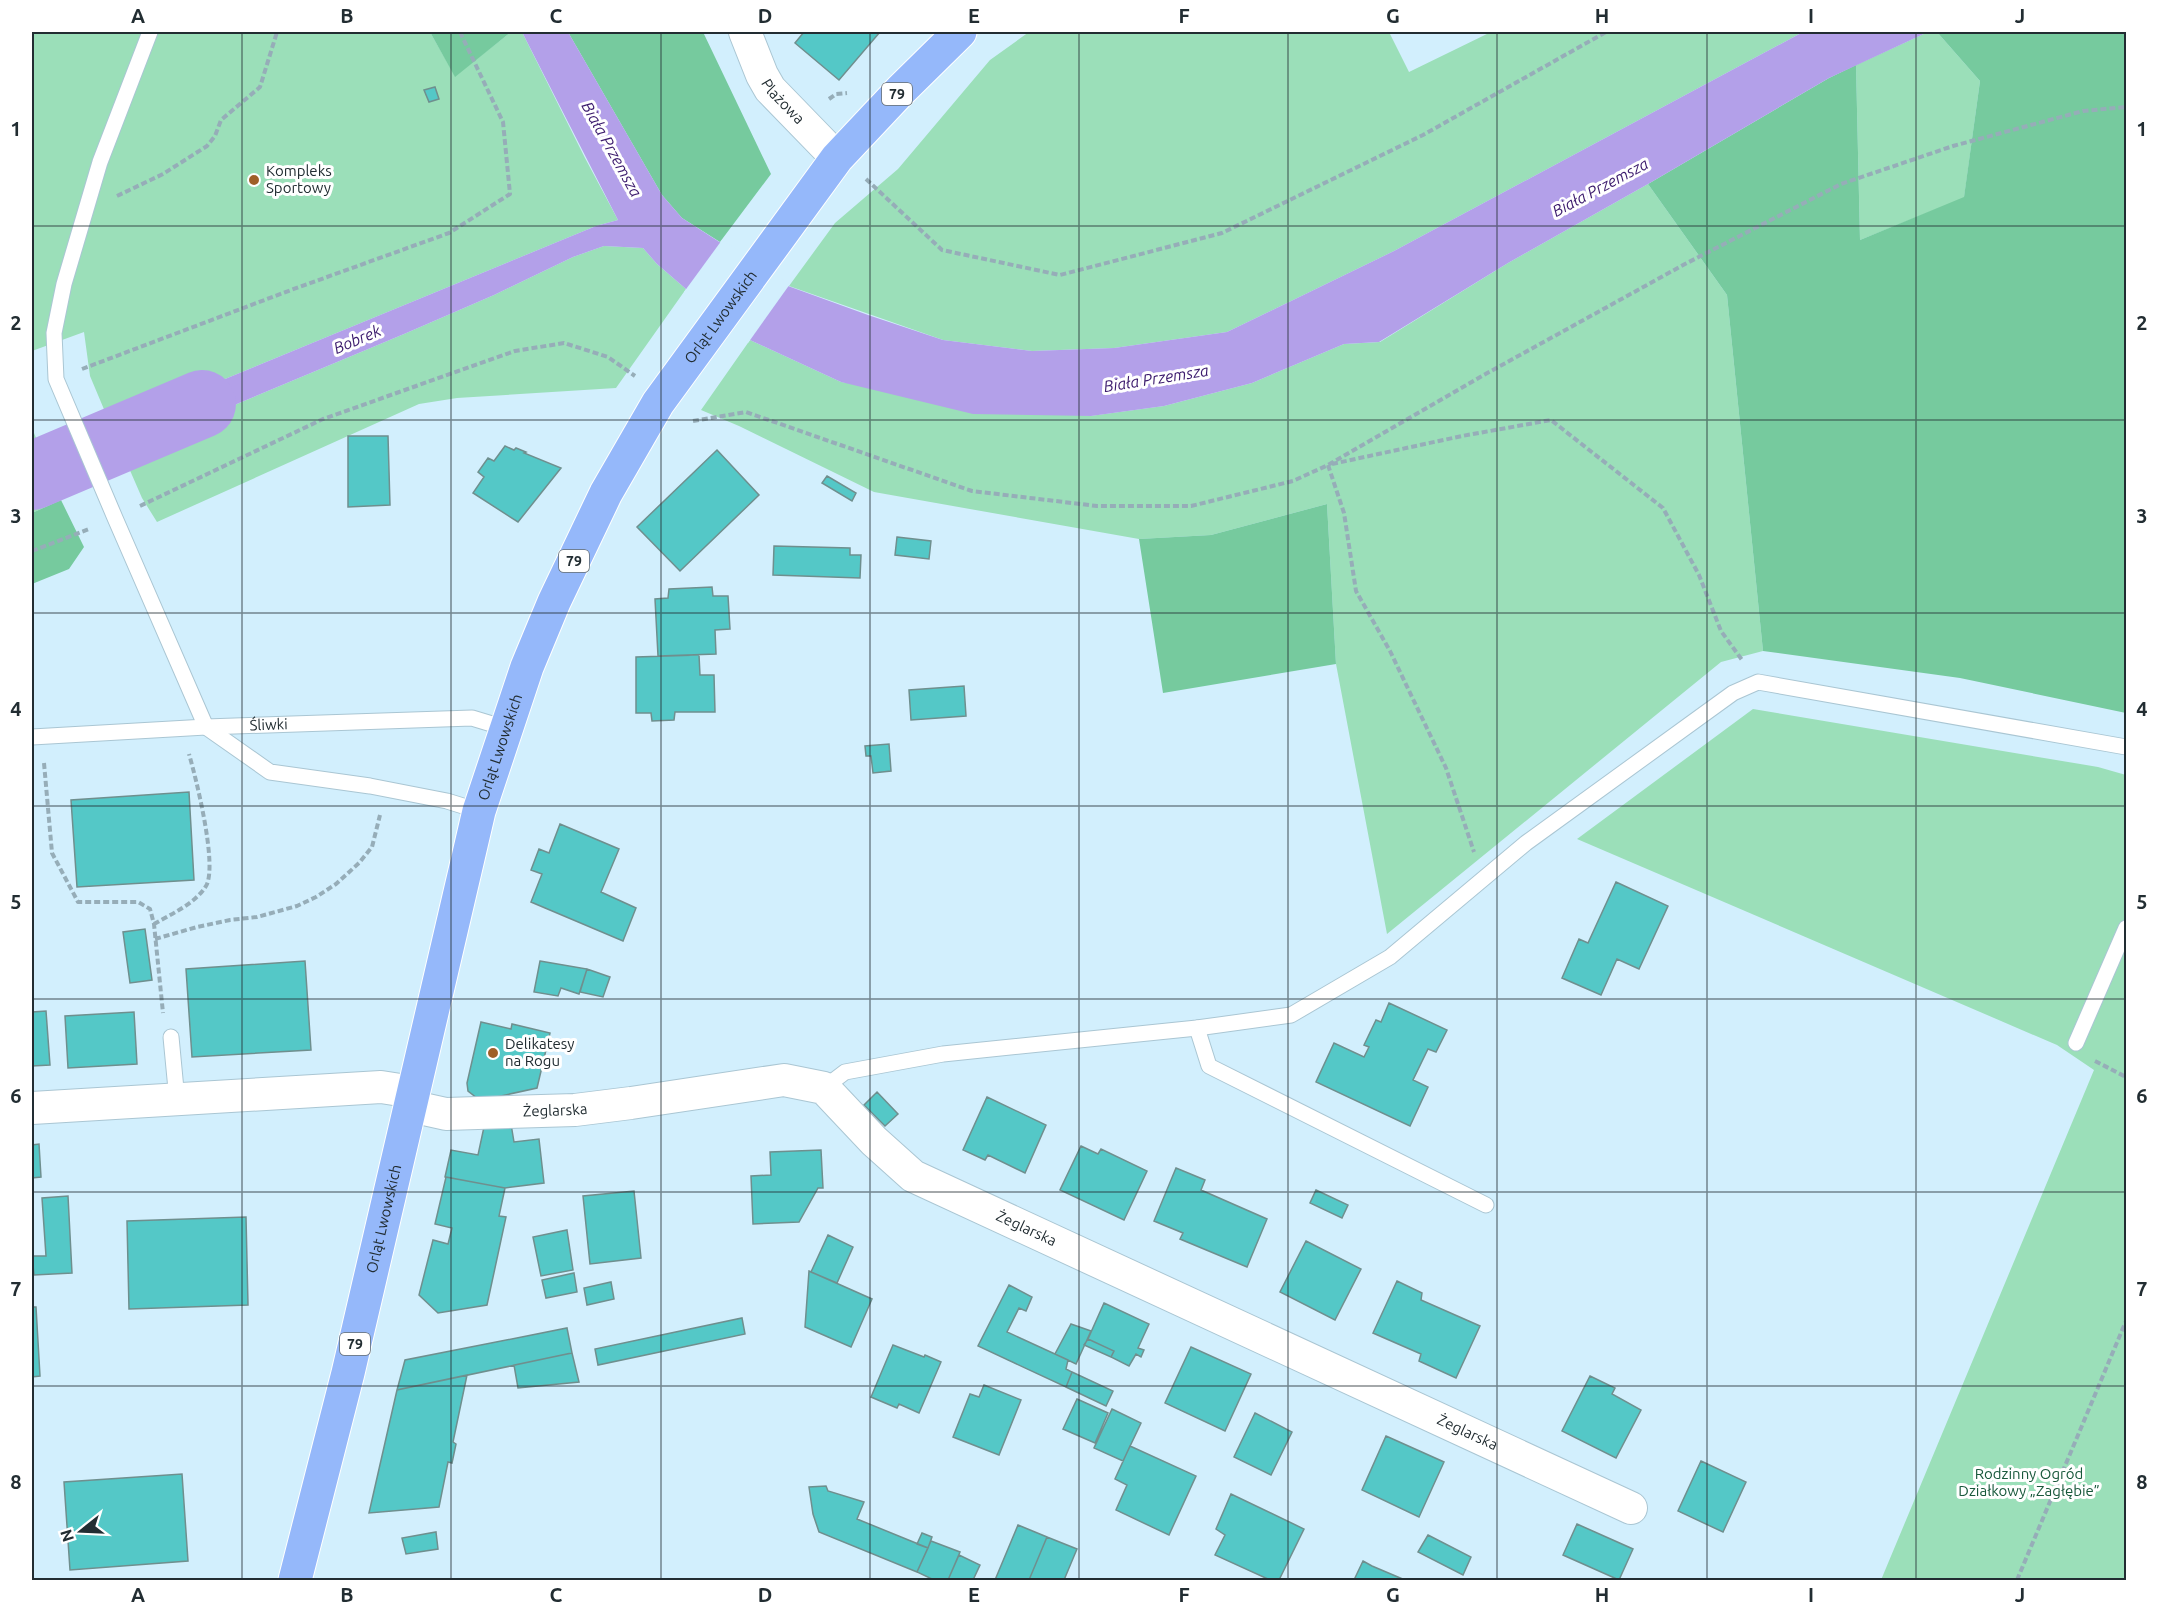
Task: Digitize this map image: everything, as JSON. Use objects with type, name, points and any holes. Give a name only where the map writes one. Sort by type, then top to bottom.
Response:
[{"type":"main road","name":"Orląt Lwowskich","points":[[295,1581],[348,1373],[480,811],[505,728],[554,602],[606,493],[658,403],[737,292],[849,166],[901,90],[960,32]]},
{"type":"street","name":"Plażowa","points":[[745,32],[770,89],[849,166]]},
{"type":"street","name":"Żeglarska","points":[[411,1099],[446,1114],[575,1110],[784,1080],[824,1088],[874,1141],[913,1176],[1631,1508]]},
{"type":"street","points":[[32,1108],[381,1087],[411,1099]]},
{"type":"lane","points":[[150,32],[100,162],[64,284],[54,333],[56,379],[114,518],[206,727],[270,772],[447,801],[480,811]]},
{"type":"lane","points":[[824,1088],[845,1072],[944,1054],[1197,1028],[1291,1015],[1389,957],[1526,843],[1733,693],[1758,682],[2127,747]]},
{"type":"lane","name":"Śliwki","points":[[36,737],[182,728],[472,718],[505,728]]},
{"type":"lane","points":[[2076,1043],[2127,928]]},
{"type":"lane","points":[[1197,1028],[1209,1066],[1486,1205]]},
{"type":"lane","points":[[171,1036],[177,1100]]},
{"type":"path","points":[[88,202],[105,202],[164,174],[207,146],[215,136],[221,120],[260,87],[277,32]]},
{"type":"path","points":[[56,379],[449,233],[510,194],[502,122],[460,32]]},
{"type":"path","points":[[849,166],[942,250],[1060,275],[1222,233],[1423,135],[1606,32]]},
{"type":"path","points":[[693,421],[746,412],[972,491],[1097,506],[1191,506],[1293,481],[1328,465],[1674,269],[1841,184],[1953,146],[2084,111],[2127,107]]},
{"type":"path","points":[[32,551],[114,518],[322,419],[515,351],[564,343],[608,357],[636,376]]},
{"type":"path","points":[[1328,465],[1462,436],[1551,420],[1663,508],[1699,575],[1721,631],[1758,682]]},
{"type":"path","points":[[1328,465],[1344,513],[1356,591],[1390,651],[1446,768],[1474,853],[1487,876]]},
{"type":"path","points":[[154,924],[193,900],[207,885],[209,856],[203,810],[182,728]]},
{"type":"path","points":[[36,737],[52,853],[78,902],[138,902],[150,909],[154,924],[164,1019],[171,1036]]},
{"type":"path","points":[[155,939],[197,927],[257,917],[297,906],[316,897],[336,884],[359,863],[372,847],[387,790]]},
{"type":"path","points":[[2097,1063],[2127,1077]]},
{"type":"path","points":[[2017,1581],[2127,1321]]},
{"type":"green space","name":"Kompleks Sportowy","points":[[32,32],[430,32],[455,76],[511,32],[522,32],[618,220],[596,226],[111,426],[90,376],[84,332],[32,351]]},
{"type":"green space","points":[[430,32],[511,32],[455,77]]},
{"type":"green space","points":[[568,32],[703,32],[771,174],[720,242],[682,218],[662,195]]},
{"type":"green space","points":[[1029,32],[1389,32],[1409,72],[1491,32],[1803,32],[1394,251],[1227,332],[1114,348],[1032,351],[943,340],[789,286],[835,223],[898,169],[990,60]]},
{"type":"green space","points":[[1928,32],[1937,32],[1980,81],[1964,198],[1860,240],[1856,65]]},
{"type":"green space","points":[[1937,32],[2126,32],[2126,713],[1960,678],[1763,651],[1727,295],[1648,184],[1829,78],[1856,65],[1860,240],[1964,197],[1980,81]]},
{"type":"green space","points":[[1648,184],[1727,295],[1763,651],[1721,662],[1387,934],[1336,664],[1327,504],[1211,535],[1139,539],[874,492],[739,426],[701,410],[750,340],[841,382],[1090,416],[1164,406],[1252,383],[1344,344],[1380,342],[1508,263]]},
{"type":"green space","points":[[604,246],[643,248],[657,264],[686,289],[616,388],[457,398],[419,404],[157,522],[142,498],[122,452],[404,334],[494,295],[573,257]]},
{"type":"green space","points":[[32,428],[61,500],[32,513]]},
{"type":"green space","points":[[61,500],[84,547],[69,569],[32,584],[32,513]]},
{"type":"green space","points":[[1327,504],[1336,664],[1163,693],[1139,539],[1211,535]]},
{"type":"green space","name":"Rodzinny Ogród Działkowy „Zagłębie”","points":[[1753,709],[2098,767],[2126,775],[2126,1580],[1881,1580],[2094,1070],[2057,1045],[1577,839]]},
{"type":"water","name":"Biała Przemsza","points":[[522,32],[568,32],[662,195],[682,218],[788,286],[943,340],[1032,351],[1114,348],[1227,332],[1394,251],[1803,32],[1928,32],[1829,78],[1508,263],[1379,342],[1344,344],[1252,383],[1164,406],[1091,416],[973,414],[841,382],[750,340],[686,289],[657,264],[643,248],[604,246],[573,257],[494,295],[404,334],[122,452],[111,426],[596,226],[618,220]]},
{"type":"pier","points":[[722,240],[790,284],[748,343],[684,292]]},
{"type":"building","points":[[804,32],[880,32],[839,80],[795,43]]},
{"type":"building","points":[[435,87],[439,99],[429,102],[424,90]]},
{"type":"building","points":[[348,436],[388,436],[390,505],[348,507]]},
{"type":"building","points":[[505,446],[514,450],[516,448],[561,468],[518,522],[473,493],[484,477],[478,472],[488,458],[494,461]]},
{"type":"building","points":[[717,450],[759,495],[680,571],[637,527]]},
{"type":"building","points":[[827,476],[856,493],[852,501],[822,483]]},
{"type":"building","points":[[897,537],[931,541],[929,559],[895,555]]},
{"type":"building","points":[[774,546],[850,548],[850,555],[861,555],[860,578],[773,575]]},
{"type":"building","points":[[712,587],[713,596],[728,596],[730,629],[715,630],[716,654],[658,656],[655,599],[668,598],[669,589]]},
{"type":"building","points":[[699,655],[700,675],[714,675],[715,712],[675,712],[674,720],[652,721],[651,713],[636,713],[636,657]]},
{"type":"building","points":[[964,686],[966,716],[911,720],[909,690]]},
{"type":"building","points":[[889,744],[891,771],[873,773],[871,756],[866,756],[865,746]]},
{"type":"building","points":[[189,792],[194,880],[77,887],[71,800]]},
{"type":"building","points":[[560,824],[619,849],[601,892],[636,908],[623,941],[531,902],[542,874],[531,870],[539,849],[549,853]]},
{"type":"building","points":[[1616,882],[1668,906],[1639,969],[1617,959],[1601,995],[1562,978],[1579,939],[1588,943]]},
{"type":"building","points":[[145,929],[152,980],[130,983],[123,932]]},
{"type":"building","points":[[305,961],[311,1050],[192,1057],[186,969]]},
{"type":"building","points":[[540,961],[587,969],[579,994],[561,988],[558,996],[534,992]]},
{"type":"building","points":[[587,969],[610,977],[603,997],[580,992]]},
{"type":"building","points":[[1389,1003],[1447,1030],[1436,1052],[1428,1049],[1413,1080],[1428,1087],[1410,1126],[1316,1082],[1334,1043],[1364,1057],[1369,1047],[1364,1045],[1376,1020],[1381,1022]]},
{"type":"building","points":[[46,1011],[50,1065],[32,1066],[32,1012]]},
{"type":"building","points":[[134,1012],[137,1064],[68,1068],[65,1016]]},
{"type":"building","points":[[481,1022],[511,1029],[512,1024],[550,1033],[537,1088],[487,1099],[477,1098],[468,1091],[467,1083]]},
{"type":"building","points":[[877,1092],[898,1114],[885,1126],[864,1105]]},
{"type":"building","points":[[987,1097],[1046,1125],[1025,1173],[988,1155],[985,1160],[963,1150]]},
{"type":"building","points":[[511,1124],[514,1142],[539,1139],[544,1183],[505,1188],[445,1177],[451,1150],[478,1155],[484,1127]]},
{"type":"building","points":[[39,1144],[41,1177],[32,1178],[32,1145]]},
{"type":"building","points":[[1081,1146],[1098,1154],[1101,1149],[1147,1171],[1124,1220],[1060,1190]]},
{"type":"building","points":[[821,1150],[823,1188],[818,1188],[799,1222],[753,1224],[751,1176],[771,1175],[770,1152]]},
{"type":"building","points":[[1176,1168],[1205,1180],[1201,1190],[1267,1219],[1247,1267],[1180,1239],[1183,1233],[1154,1221]]},
{"type":"building","points":[[446,1177],[505,1188],[499,1216],[506,1217],[487,1305],[438,1313],[419,1295],[433,1240],[448,1244],[452,1228],[435,1224]]},
{"type":"building","points":[[1316,1190],[1348,1205],[1342,1218],[1310,1203]]},
{"type":"building","points":[[634,1191],[641,1258],[590,1264],[583,1196]]},
{"type":"building","points":[[68,1196],[72,1273],[34,1275],[32,1256],[46,1256],[42,1198]]},
{"type":"building","points":[[246,1217],[248,1305],[129,1309],[127,1221]]},
{"type":"building","points":[[567,1230],[573,1270],[541,1276],[533,1237]]},
{"type":"building","points":[[828,1235],[853,1247],[837,1283],[811,1272]]},
{"type":"building","points":[[1306,1241],[1361,1269],[1335,1320],[1280,1292]]},
{"type":"building","points":[[809,1271],[872,1299],[851,1347],[805,1327]]},
{"type":"building","points":[[574,1273],[577,1292],[546,1298],[542,1280]]},
{"type":"building","points":[[1397,1281],[1422,1293],[1421,1300],[1480,1326],[1456,1378],[1419,1361],[1421,1354],[1373,1333]]},
{"type":"building","points":[[611,1282],[614,1299],[587,1305],[584,1288]]},
{"type":"building","points":[[1009,1285],[1032,1297],[1026,1311],[1019,1308],[1007,1332],[1068,1360],[1066,1369],[1072,1372],[1066,1387],[978,1346]]},
{"type":"building","points":[[1104,1303],[1149,1324],[1138,1348],[1144,1350],[1141,1357],[1136,1354],[1129,1366],[1111,1357],[1114,1351],[1088,1339]]},
{"type":"building","points":[[32,1307],[36,1307],[40,1376],[32,1377]]},
{"type":"building","points":[[742,1318],[745,1334],[598,1365],[595,1349]]},
{"type":"building","points":[[1071,1324],[1091,1331],[1076,1364],[1055,1354]]},
{"type":"building","points":[[567,1328],[572,1353],[397,1390],[405,1360]]},
{"type":"building","points":[[1088,1339],[1114,1351],[1111,1357],[1084,1345]]},
{"type":"building","points":[[893,1345],[941,1362],[919,1413],[899,1404],[897,1408],[871,1397]]},
{"type":"building","points":[[1191,1347],[1251,1374],[1225,1431],[1165,1403]]},
{"type":"building","points":[[572,1353],[579,1382],[518,1388],[514,1365]]},
{"type":"building","points":[[1072,1372],[1113,1391],[1106,1406],[1066,1387]]},
{"type":"building","points":[[467,1375],[453,1442],[456,1444],[452,1463],[448,1462],[439,1507],[369,1513],[397,1390]]},
{"type":"building","points":[[1590,1376],[1615,1388],[1612,1394],[1641,1410],[1616,1458],[1562,1431]]},
{"type":"building","points":[[984,1385],[1021,1400],[999,1455],[953,1437],[970,1394],[979,1397]]},
{"type":"building","points":[[1077,1399],[1108,1413],[1095,1443],[1063,1429]]},
{"type":"building","points":[[1112,1409],[1141,1423],[1123,1461],[1094,1448]]},
{"type":"building","points":[[1255,1413],[1292,1432],[1271,1475],[1234,1457]]},
{"type":"building","points":[[1386,1436],[1444,1462],[1419,1517],[1362,1490]]},
{"type":"building","points":[[1130,1446],[1196,1476],[1169,1535],[1116,1510],[1127,1485],[1115,1479]]},
{"type":"building","points":[[1701,1461],[1746,1482],[1723,1532],[1678,1511]]},
{"type":"building","points":[[182,1474],[188,1561],[70,1570],[64,1482]]},
{"type":"building","points":[[826,1486],[828,1491],[864,1502],[857,1519],[928,1548],[917,1572],[819,1532],[813,1514],[809,1487]]},
{"type":"building","points":[[1231,1494],[1304,1529],[1279,1580],[1270,1580],[1215,1555],[1225,1535],[1216,1529]]},
{"type":"building","points":[[1577,1524],[1633,1549],[1619,1580],[1563,1555]]},
{"type":"building","points":[[1018,1525],[1047,1537],[1029,1580],[995,1580]]},
{"type":"building","points":[[436,1532],[438,1549],[406,1554],[402,1538]]},
{"type":"building","points":[[922,1533],[932,1537],[928,1548],[917,1544]]},
{"type":"building","points":[[1428,1535],[1471,1557],[1463,1575],[1418,1552]]},
{"type":"building","points":[[1047,1537],[1077,1549],[1064,1580],[1029,1580]]},
{"type":"building","points":[[931,1541],[960,1552],[948,1580],[934,1580],[917,1572]]},
{"type":"building","points":[[959,1555],[980,1565],[973,1580],[948,1580]]},
{"type":"building","points":[[1363,1561],[1372,1566],[1405,1580],[1354,1580]]},
{"type":"waterway","name":"Bobrek","points":[[32,476],[202,404]]},
{"type":"place","name":"Kompleks Sportowy","points":[[254,180]]},
{"type":"place","name":"Delikatesy na Rogu","points":[[493,1053]]}]
